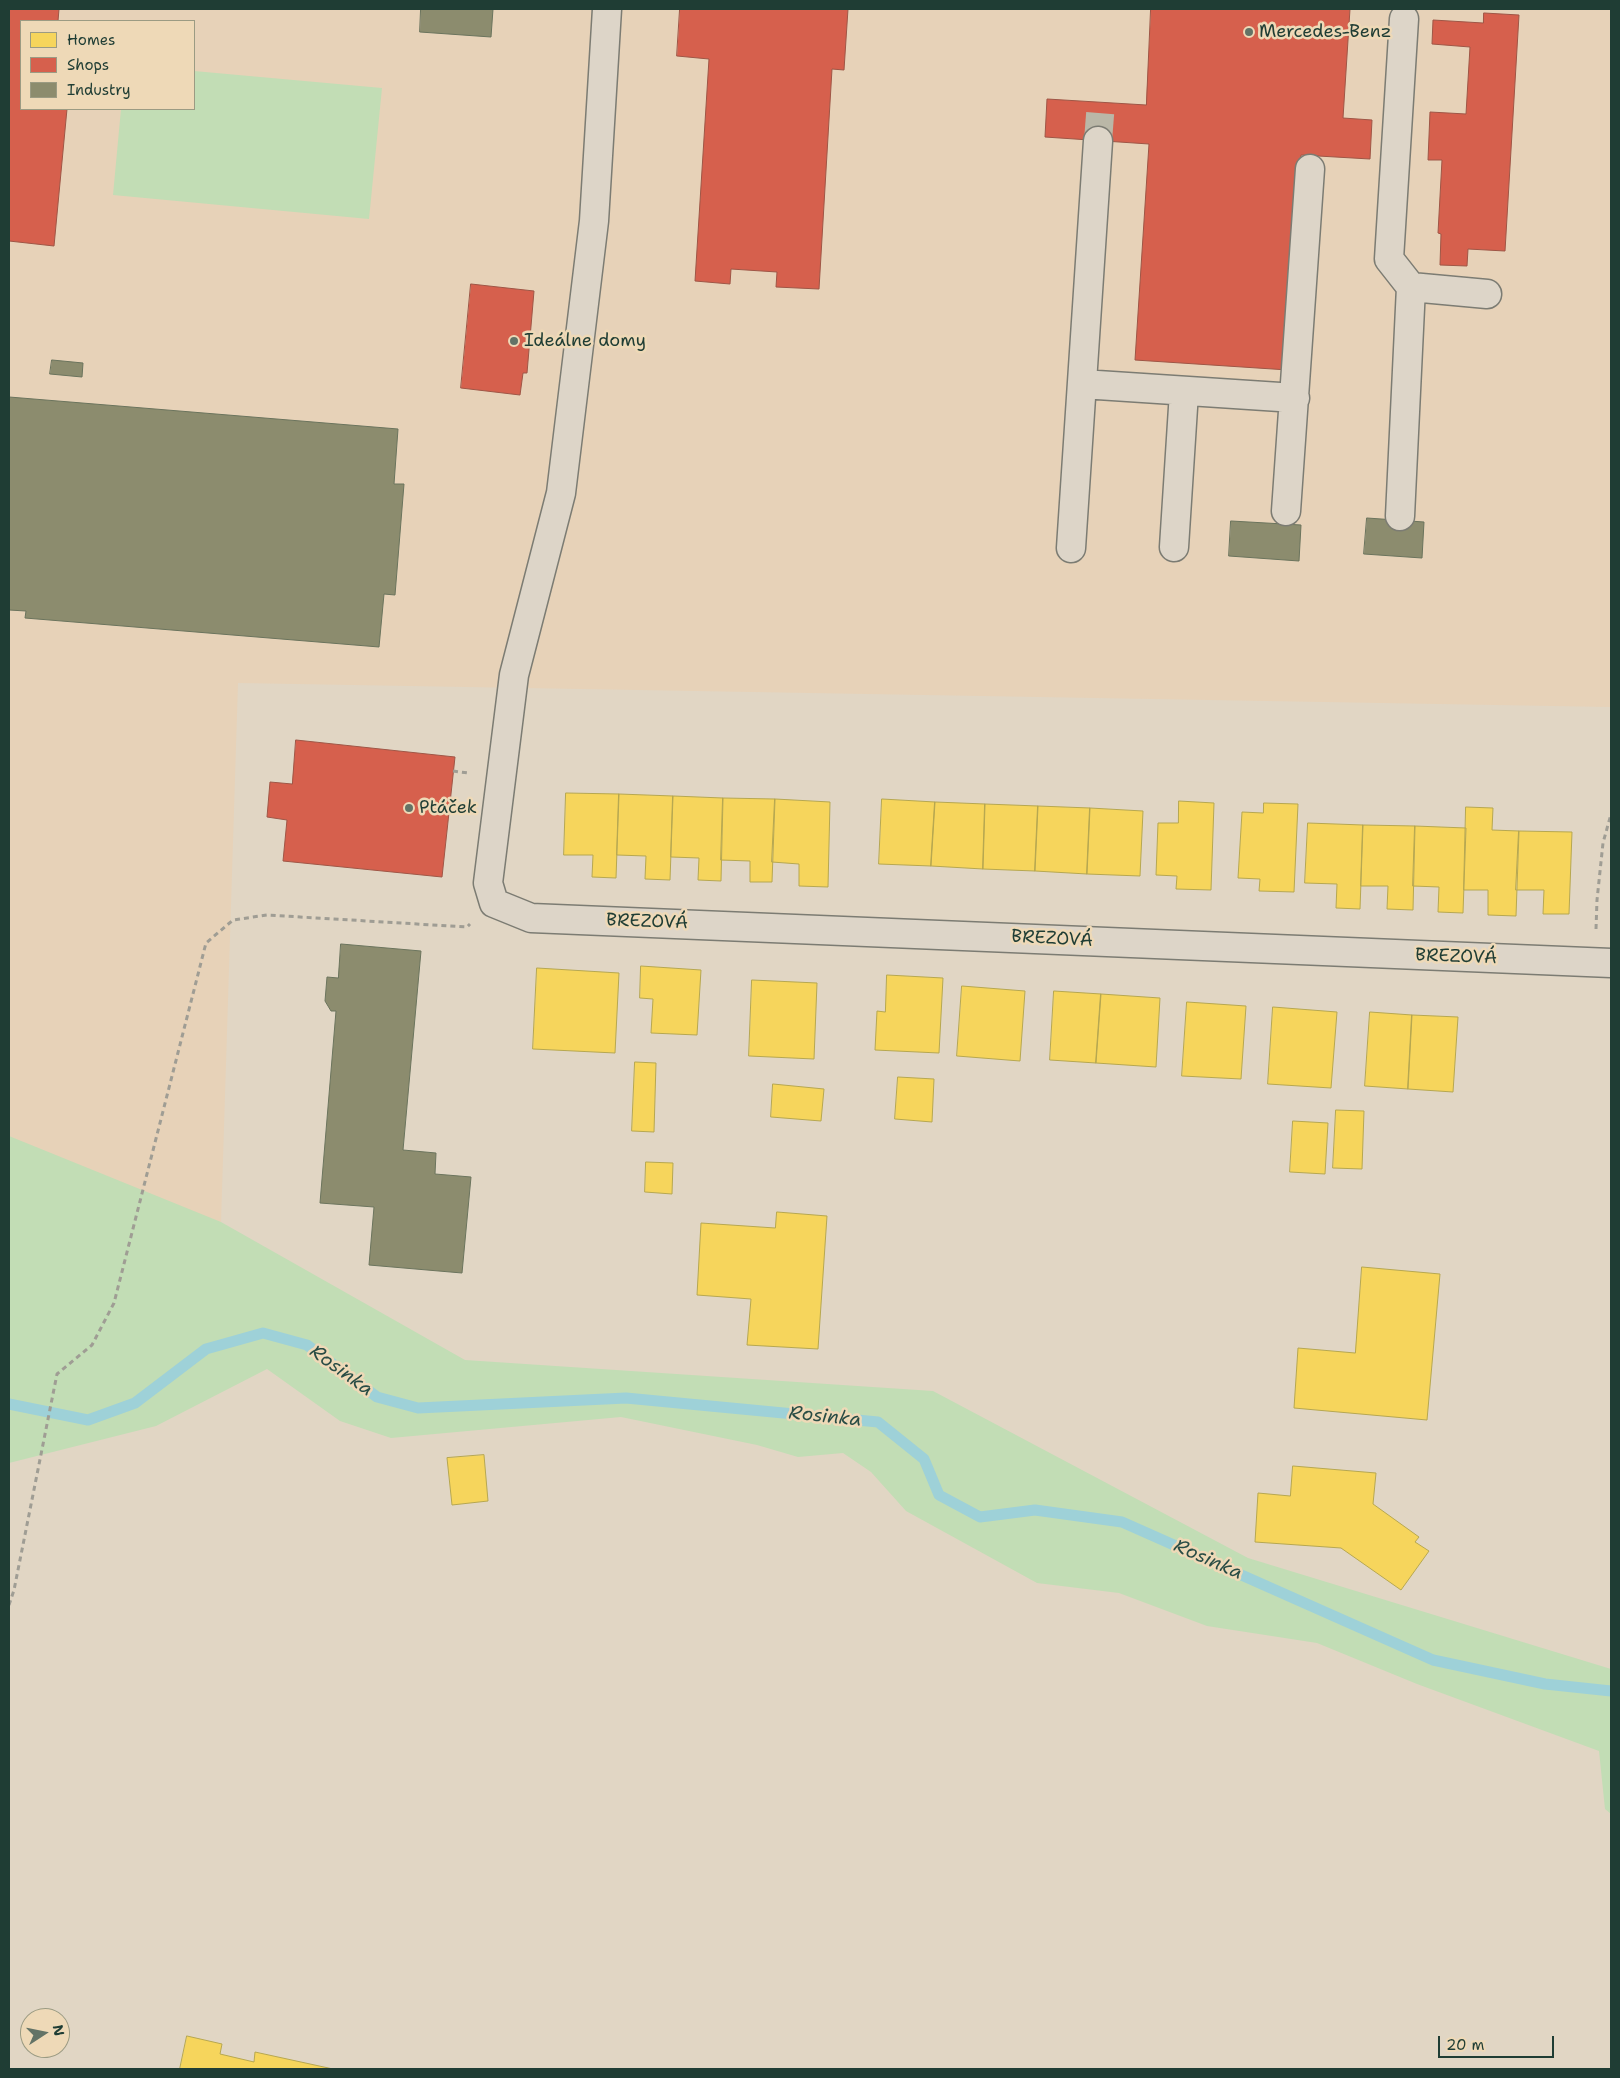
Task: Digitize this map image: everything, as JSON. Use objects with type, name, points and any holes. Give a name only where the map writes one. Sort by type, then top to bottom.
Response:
[{"type":"street","points":[[494,904],[488,883],[510,701],[514,675],[560,493],[586,293],[594,221],[607,9]]},
{"type":"street","points":[[1400,516],[1411,287],[1389,259],[1404,19]]},
{"type":"street","points":[[1071,548],[1098,140]]},
{"type":"street","points":[[1286,510],[1310,169]]},
{"type":"street","points":[[1411,287],[1487,294]]},
{"type":"street","points":[[1082,384],[1295,398]]},
{"type":"street","points":[[1174,547],[1184,392]]},
{"type":"street","name":"BREZOVÁ","points":[[494,904],[531,918],[1603,963]]},
{"type":"path","points":[[1603,963],[1597,900],[1603,843],[1611,814]]},
{"type":"path","points":[[9,1605],[14,1590],[57,1374],[92,1345],[114,1303],[206,943],[233,920],[267,915],[467,927],[494,904]]},
{"type":"shaded area","points":[[9,9],[1611,9],[1610,707],[238,683],[221,1222],[9,1162]]},
{"type":"green space","points":[[195,71],[382,88],[369,219],[113,195],[121,110],[195,110]]},
{"type":"green space","points":[[9,1136],[221,1222],[465,1360],[933,1391],[1248,1558],[1611,1669],[1611,1814],[1605,1809],[1599,1751],[1417,1684],[1317,1643],[1207,1626],[1119,1593],[1037,1583],[906,1511],[871,1472],[843,1453],[798,1457],[757,1445],[621,1417],[391,1438],[340,1421],[267,1369],[156,1426],[9,1463]]},
{"type":"building: Homes","points":[[566,793],[619,794],[616,878],[592,877],[593,855],[564,855]]},
{"type":"building: Homes","points":[[619,794],[673,796],[670,880],[645,879],[646,856],[617,855]]},
{"type":"building: Homes","points":[[673,796],[723,798],[721,881],[698,880],[699,858],[671,857]]},
{"type":"building: Homes","points":[[723,798],[775,799],[772,882],[750,882],[750,861],[721,860]]},
{"type":"building: Homes","points":[[775,799],[830,802],[828,887],[799,886],[799,864],[772,862]]},
{"type":"building: Homes","points":[[882,799],[935,802],[931,866],[879,864]]},
{"type":"building: Homes","points":[[1179,801],[1214,803],[1211,890],[1176,889],[1177,876],[1156,875],[1158,823],[1178,823]]},
{"type":"building: Homes","points":[[935,802],[985,804],[983,869],[931,866]]},
{"type":"building: Homes","points":[[1264,803],[1298,804],[1294,892],[1259,891],[1260,879],[1238,878],[1242,812],[1263,813]]},
{"type":"building: Homes","points":[[985,804],[1038,806],[1035,871],[983,869]]},
{"type":"building: Homes","points":[[1038,806],[1090,808],[1087,874],[1035,871]]},
{"type":"building: Homes","points":[[1466,807],[1493,808],[1492,830],[1519,831],[1516,916],[1488,915],[1488,890],[1464,890]]},
{"type":"building: Homes","points":[[1090,808],[1143,811],[1140,876],[1087,874]]},
{"type":"building: Homes","points":[[1308,823],[1363,825],[1360,909],[1336,908],[1337,884],[1305,883]]},
{"type":"building: Homes","points":[[1363,825],[1415,826],[1413,910],[1387,909],[1388,886],[1361,886]]},
{"type":"building: Homes","points":[[1415,826],[1466,828],[1463,913],[1438,912],[1439,887],[1413,886]]},
{"type":"building: Homes","points":[[1519,831],[1572,832],[1569,914],[1543,914],[1544,890],[1516,890]]},
{"type":"building: Homes","points":[[641,966],[701,970],[697,1035],[651,1033],[653,999],[640,998]]},
{"type":"building: Homes","points":[[537,968],[619,973],[615,1053],[533,1049]]},
{"type":"building: Homes","points":[[887,975],[943,978],[939,1053],[875,1050],[877,1011],[885,1012]]},
{"type":"building: Homes","points":[[752,980],[817,983],[814,1059],[749,1056]]},
{"type":"building: Homes","points":[[962,986],[1025,991],[1020,1061],[957,1056]]},
{"type":"building: Homes","points":[[1054,991],[1101,994],[1096,1063],[1050,1060]]},
{"type":"building: Homes","points":[[1101,994],[1160,998],[1156,1067],[1096,1063]]},
{"type":"building: Homes","points":[[1187,1002],[1246,1006],[1241,1079],[1182,1076]]},
{"type":"building: Homes","points":[[1273,1007],[1337,1012],[1331,1088],[1268,1084]]},
{"type":"building: Homes","points":[[1370,1012],[1412,1015],[1408,1089],[1365,1086]]},
{"type":"building: Homes","points":[[1412,1015],[1458,1017],[1453,1092],[1408,1089]]},
{"type":"building: Homes","points":[[635,1062],[656,1063],[654,1132],[632,1131]]},
{"type":"building: Homes","points":[[898,1077],[934,1079],[932,1122],[895,1119]]},
{"type":"building: Homes","points":[[773,1084],[824,1089],[821,1121],[771,1117]]},
{"type":"building: Homes","points":[[1336,1110],[1364,1111],[1362,1169],[1333,1168]]},
{"type":"building: Homes","points":[[1293,1121],[1328,1123],[1325,1174],[1290,1172]]},
{"type":"building: Homes","points":[[646,1162],[673,1163],[672,1194],[645,1192]]},
{"type":"building: Homes","points":[[777,1212],[827,1216],[818,1349],[747,1345],[751,1299],[697,1295],[701,1223],[775,1228]]},
{"type":"building: Homes","points":[[1362,1267],[1440,1274],[1427,1420],[1294,1408],[1298,1348],[1355,1353]]},
{"type":"building: Homes","points":[[484,1455],[488,1501],[452,1505],[447,1458]]},
{"type":"building: Homes","points":[[1293,1466],[1376,1473],[1373,1504],[1419,1537],[1415,1542],[1429,1551],[1401,1590],[1341,1548],[1255,1542],[1258,1493],[1290,1496]]},
{"type":"building: Homes","points":[[187,2036],[222,2044],[220,2054],[254,2062],[255,2052],[333,2069],[180,2069]]},
{"type":"building: Shops","points":[[9,9],[59,9],[58,20],[20,20],[20,110],[67,110],[54,246],[9,241]]},
{"type":"building: Shops","points":[[680,9],[848,9],[844,70],[832,69],[819,289],[776,287],[777,272],[731,269],[730,284],[695,281],[709,59],[677,56]]},
{"type":"building: Shops","points":[[1151,9],[1350,9],[1343,118],[1372,120],[1370,159],[1301,155],[1288,370],[1135,360],[1149,144],[1045,137],[1047,99],[1146,105]]},
{"type":"building: Shops","points":[[1484,13],[1519,15],[1505,251],[1468,249],[1467,266],[1440,265],[1441,234],[1438,233],[1442,160],[1428,160],[1430,112],[1466,114],[1470,47],[1432,44],[1433,20],[1483,23]]},
{"type":"building: Shops","points":[[471,284],[534,291],[527,373],[523,373],[520,395],[461,388]]},
{"type":"building: Shops","points":[[296,740],[455,757],[442,877],[283,861],[287,820],[267,817],[270,782],[292,784]]},
{"type":"building: Industry","points":[[421,9],[493,9],[491,37],[420,32]]},
{"type":"building: Industry","points":[[52,360],[83,363],[82,377],[50,374]]},
{"type":"building: Industry","points":[[9,397],[398,429],[394,484],[404,484],[395,595],[384,594],[379,647],[25,618],[26,611],[9,610]]},
{"type":"building: Industry","points":[[1367,518],[1424,522],[1422,558],[1364,554]]},
{"type":"building: Industry","points":[[1231,521],[1301,525],[1299,561],[1229,556]]},
{"type":"building: Industry","points":[[341,944],[421,951],[403,1150],[436,1153],[435,1174],[471,1177],[462,1273],[369,1265],[374,1207],[320,1203],[336,1011],[331,1011],[325,1001],[327,977],[338,978]]},
{"type":"waterway","name":"Rosinka","points":[[9,1404],[88,1420],[135,1403],[206,1349],[263,1333],[307,1345],[377,1397],[418,1408],[626,1398],[878,1422],[924,1459],[939,1495],[980,1517],[1035,1510],[1122,1522],[1433,1660],[1545,1684],[1611,1691]]},
{"type":"tunnel","points":[[1098,141],[1101,102]]},
{"type":"place","name":"Mercedes-Benz","points":[[1249,32]]},
{"type":"place","name":"Ideálne domy","points":[[514,341]]},
{"type":"place","name":"Ptáček","points":[[409,808]]}]
